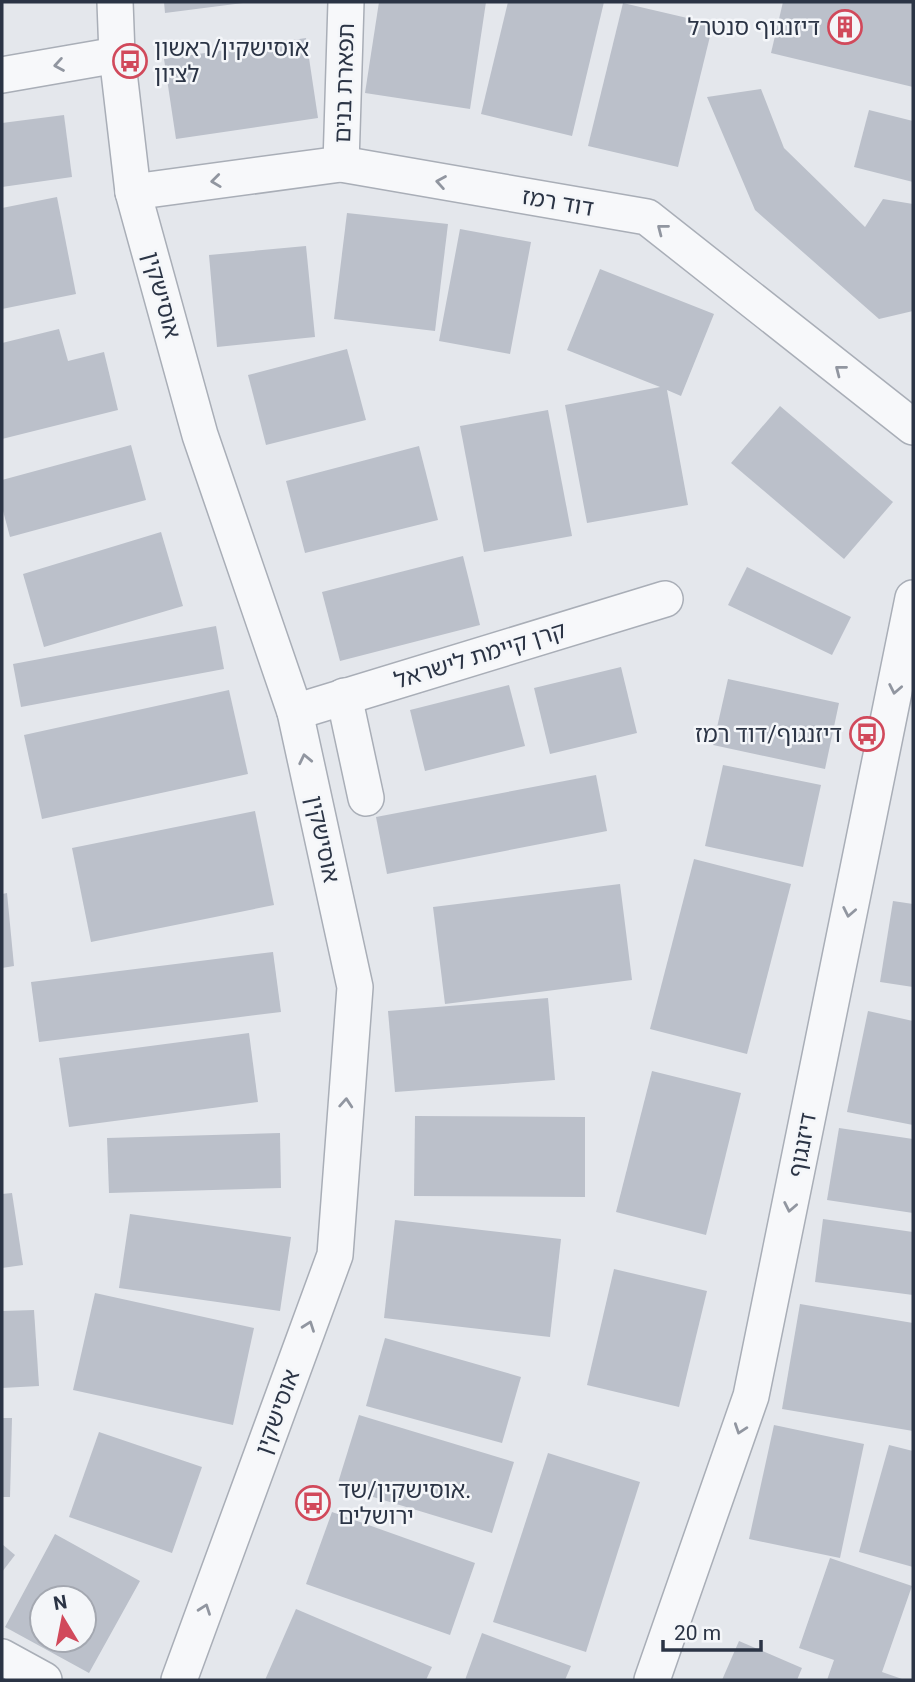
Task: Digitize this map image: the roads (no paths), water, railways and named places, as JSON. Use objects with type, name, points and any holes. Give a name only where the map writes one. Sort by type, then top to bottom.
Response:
[{"type":"street","name":"אוסישקין","points":[[115,2],[117,55],[133,192],[200,435],[295,712],[355,987],[335,1255],[181,1678]]},
{"type":"street","name":"תפארת בנים","points":[[341,164],[346,2]]},
{"type":"street","points":[[2,75],[117,55]]},
{"type":"street","name":"דוד רמז","points":[[133,192],[341,164],[647,217],[899,399],[913,427]]},
{"type":"street","name":"דיזנגוף","points":[[652,1680],[751,1396],[913,598]]},
{"type":"street","name":"קרן קיימת לישראל","points":[[295,712],[666,599]]},
{"type":"street","points":[[344,696],[366,798]]},
{"type":"street","points":[[2,1657],[44,1680]]},
{"type":"place","name":"דיזנגוף סנטרל","points":[[845,27]]},
{"type":"place","name":"אוסישקין/ראשון לציון","points":[[130,61]]},
{"type":"place","name":"דיזנגוף/דוד רמז","points":[[867,734]]},
{"type":"place","name":"אוסישקין/שד. ירושלים","points":[[313,1503]]}]
